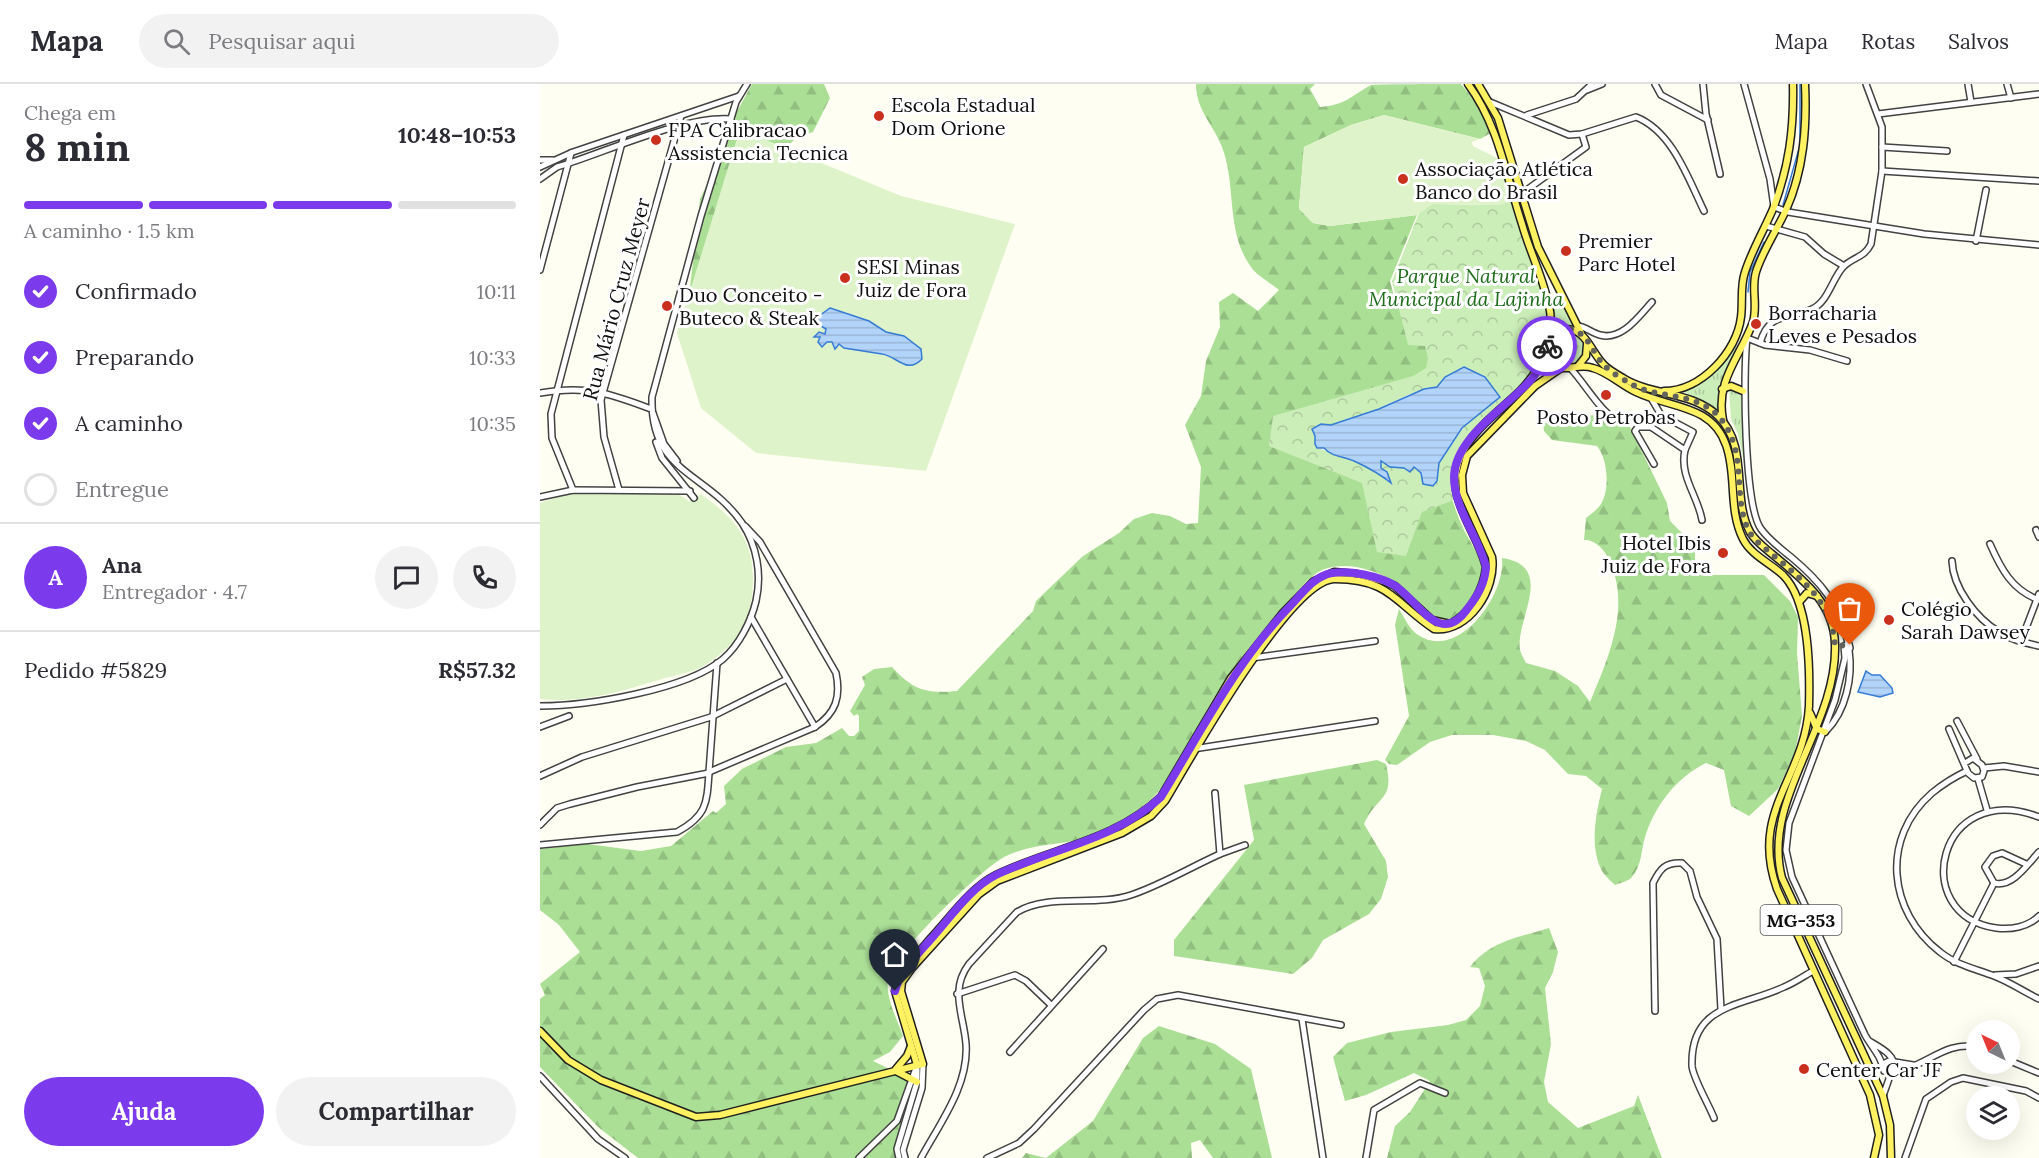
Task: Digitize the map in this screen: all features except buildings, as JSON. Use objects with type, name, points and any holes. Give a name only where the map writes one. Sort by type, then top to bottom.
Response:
[{"type":"main road","points":[[1250,657],[1316,586],[1333,579],[1380,587],[1394,594],[1434,629],[1452,629],[1460,625],[1481,600],[1491,581],[1494,568],[1492,557],[1463,493],[1462,475],[1467,456],[1535,386],[1561,368],[1553,363],[1548,354],[1551,312],[1521,224],[1495,132],[1482,102],[1468,84]]},
{"type":"main road","name":"MG-353","points":[[1478,84],[1498,118],[1538,247],[1560,294],[1584,337],[1604,365],[1650,394],[1695,411],[1705,417],[1721,435],[1729,456],[1735,514],[1742,537],[1752,551],[1784,576],[1800,601],[1805,624],[1809,706],[1802,745],[1770,824],[1768,846],[1770,868],[1813,971],[1870,1095],[1879,1135],[1874,1158]]},
{"type":"main road","points":[[1650,394],[1694,383],[1708,374],[1724,355],[1740,324],[1745,272],[1774,207],[1792,144],[1793,84]]},
{"type":"main road","points":[[1724,424],[1722,389],[1730,365],[1747,338],[1755,312],[1757,271],[1786,212],[1804,145],[1805,84]]},
{"type":"main road","points":[[1546,296],[1560,294]]},
{"type":"main road","points":[[1740,348],[1737,339],[1744,317],[1742,302]]},
{"type":"main road","points":[[1548,341],[1557,331],[1563,329],[1584,337],[1586,356],[1573,368]]},
{"type":"main road","points":[[920,1065],[911,1045],[895,991],[897,980],[959,908],[994,876],[1119,829],[1145,813],[1161,797],[1250,657],[1314,581],[1334,572],[1357,574],[1390,583],[1432,620],[1441,624],[1450,624],[1465,613],[1485,580],[1486,567],[1457,498],[1454,475],[1457,462],[1472,436],[1521,389],[1548,354]]},
{"type":"main road","name":"MG-353","points":[[1561,368],[1586,366],[1600,370],[1628,389],[1695,401],[1707,407],[1724,424],[1735,447],[1744,512],[1751,534],[1804,580],[1819,599],[1830,619],[1835,646],[1831,677],[1817,729],[1780,822],[1777,838],[1779,866],[1820,962],[1883,1096],[1890,1125],[1891,1158]]},
{"type":"main road","points":[[1722,389],[1731,386],[1743,391]]},
{"type":"main road","points":[[1800,601],[1809,593],[1819,599]]},
{"type":"main road","points":[[1809,706],[1811,720],[1817,729],[1825,732]]},
{"type":"main road","points":[[920,1065],[901,992],[902,982],[912,968],[979,894],[997,881],[1122,833],[1151,816],[1165,801],[1193,749]]},
{"type":"main road","points":[[540,1031],[555,1049],[584,1072],[696,1117],[720,1115],[920,1065]]},
{"type":"main road","points":[[895,1071],[908,1056],[911,1045]]},
{"type":"main road","points":[[895,1071],[914,1080]]},
{"type":"street","points":[[694,498],[662,458],[655,435],[651,409],[652,396],[730,120],[747,84]]},
{"type":"street","points":[[1527,116],[1557,108],[1576,99],[1592,84]]},
{"type":"street","points":[[1585,91],[1602,84]]},
{"type":"street","points":[[1655,84],[1661,95],[1708,120]]},
{"type":"street","points":[[1703,84],[1720,174]]},
{"type":"street","points":[[1744,84],[1770,178],[1774,207],[1786,212],[1872,227],[1976,241],[2039,245]]},
{"type":"street","points":[[1760,343],[1767,327],[1779,318],[1813,309],[1822,300],[1844,266],[1866,254],[1871,244],[1882,171],[1882,127],[1866,84]]},
{"type":"street","points":[[1968,84],[1971,102]]},
{"type":"street","points":[[2007,84],[2011,98]]},
{"type":"street","points":[[1878,114],[2039,94]]},
{"type":"street","points":[[540,167],[571,153],[740,95]]},
{"type":"street","points":[[1490,102],[1507,107],[1569,135],[1582,134],[1636,117],[1652,124],[1677,158],[1704,211]]},
{"type":"street","points":[[713,105],[710,112],[714,118]]},
{"type":"street","points":[[1498,118],[1507,107]]},
{"type":"street","name":"Rua Mário Cruz Meyer","points":[[619,490],[604,437],[601,411],[603,391],[681,116]]},
{"type":"street","points":[[540,179],[557,167],[678,126],[714,118],[730,120]]},
{"type":"street","points":[[1521,194],[1586,147],[1582,134]]},
{"type":"street","points":[[573,490],[552,438],[551,414],[555,390],[624,135]]},
{"type":"street","points":[[1882,147],[1947,152]]},
{"type":"street","points":[[540,270],[571,153]]},
{"type":"street","points":[[540,160],[555,160]]},
{"type":"street","points":[[1882,171],[2039,181]]},
{"type":"street","points":[[1976,241],[1986,190]]},
{"type":"street","points":[[1766,226],[1805,237],[1824,254],[1844,266]]},
{"type":"street","points":[[1578,326],[1596,334],[1613,336],[1631,325],[1652,302]]},
{"type":"street","points":[[1825,732],[1843,703],[1849,672],[1840,614],[1827,590],[1770,540],[1757,522],[1750,484],[1743,391],[1744,356],[1747,338],[1760,343],[1820,352],[1847,361]]},
{"type":"street","points":[[1740,348],[1744,356]]},
{"type":"street","points":[[1573,368],[1596,396],[1602,411],[1614,417],[1636,415],[1646,417],[1651,427],[1685,450]]},
{"type":"street","points":[[540,393],[555,390],[603,391],[651,409],[664,444],[693,478]]},
{"type":"street","points":[[1650,394],[1661,415],[1693,432],[1692,440],[1685,450],[1683,459],[1702,520]]},
{"type":"street","points":[[1651,427],[1638,427],[1635,431],[1654,464]]},
{"type":"street","points":[[540,825],[557,808],[637,787],[709,772],[815,727],[830,717],[837,703],[836,673],[753,531],[717,497],[670,459],[655,435]]},
{"type":"street","points":[[542,496],[573,490],[690,491]]},
{"type":"street","points":[[540,706],[590,703],[634,694],[691,676],[717,663],[736,644],[751,617],[759,591],[759,566],[752,542],[742,523]]},
{"type":"street","points":[[2036,530],[2039,537]]},
{"type":"street","points":[[1990,544],[2008,580],[2038,598],[2020,641]]},
{"type":"street","points":[[1952,561],[1952,572],[1964,596],[1981,618],[2000,633],[2039,646]]},
{"type":"street","points":[[751,617],[815,727]]},
{"type":"street","points":[[1250,657],[1375,640]]},
{"type":"street","points":[[1835,646],[1846,647]]},
{"type":"street","points":[[1846,647],[1835,700],[1825,732],[1789,823],[1786,850],[1792,877],[1869,1041],[1880,1055],[1883,1066],[1892,1072]]},
{"type":"street","points":[[540,845],[677,832],[694,823],[708,800],[717,663]]},
{"type":"street","points":[[540,776],[582,757],[714,716],[787,679]]},
{"type":"street","points":[[1835,700],[1836,703],[1843,703]]},
{"type":"street","points":[[540,727],[569,716]]},
{"type":"street","points":[[1193,749],[1375,721]]},
{"type":"street","points":[[1958,721],[1984,768],[1983,776],[1978,779]]},
{"type":"street","points":[[1949,729],[1967,771],[1978,779],[1987,810]]},
{"type":"street","points":[[1965,763],[1970,758],[1977,759]]},
{"type":"street","points":[[1984,768],[2013,766],[2039,772]]},
{"type":"street","points":[[1967,771],[1930,794],[1917,810],[1907,827],[1898,856],[1897,884],[1908,916],[1927,941],[1954,962],[1993,976],[2039,999]]},
{"type":"street","points":[[1215,793],[1220,854]]},
{"type":"street","points":[[2039,817],[2018,811],[1987,810],[1969,821],[1957,832],[1950,843],[1944,862],[1943,879],[1953,903],[1984,926],[2007,929],[2023,926],[2039,916]]},
{"type":"street","points":[[921,1158],[963,1079],[966,1043],[957,994],[963,972],[1017,912],[1027,906],[1042,902],[1091,902],[1132,895],[1220,854],[1245,845]]},
{"type":"street","points":[[2026,864],[2002,854],[1993,856],[1985,867],[1994,883],[2002,885],[2012,882],[2039,852]]},
{"type":"street","points":[[1655,1011],[1653,883],[1660,869],[1672,862],[1682,862],[1690,871],[1697,897],[1717,939],[1721,1009]]},
{"type":"street","points":[[1954,962],[1994,883]]},
{"type":"street","points":[[1010,1052],[1103,949]]},
{"type":"street","points":[[1993,976],[2016,974],[2039,966]]},
{"type":"street","points":[[1714,1118],[1692,1068],[1697,1035],[1708,1017],[1721,1009],[1784,987],[1813,971]]},
{"type":"street","points":[[2016,974],[2015,980],[2019,989]]},
{"type":"street","points":[[957,994],[1015,975],[1026,981],[1052,1005]]},
{"type":"street","points":[[987,1158],[1019,1143],[1034,1129],[1144,1010],[1157,999],[1178,995],[1341,1025]]},
{"type":"street","points":[[1302,1019],[1323,1158]]},
{"type":"street","points":[[1869,1041],[1885,1050],[1892,1062],[1892,1072],[1883,1096]]},
{"type":"street","points":[[1892,1072],[1914,1065],[1947,1048],[1966,1046]]},
{"type":"street","points":[[1872,1069],[1892,1062],[1914,1065]]},
{"type":"street","points":[[860,1158],[897,1121],[908,1088],[920,1065]]},
{"type":"street","points":[[905,1158],[903,1150],[922,1088],[920,1065]]},
{"type":"street","points":[[2020,1065],[2039,1073]]},
{"type":"street","points":[[540,1076],[598,1139],[625,1158]]},
{"type":"street","points":[[1905,1158],[1926,1099],[1951,1082],[1963,1078],[2026,1091],[2039,1098]]},
{"type":"street","points":[[899,1158],[897,1149],[914,1093],[914,1080]]},
{"type":"street","points":[[1366,1158],[1374,1110],[1420,1083],[1445,1093]]},
{"type":"street","points":[[908,1088],[914,1093]]},
{"type":"green space","points":[[752,84],[824,84],[830,98],[813,132],[797,137],[788,146],[685,332],[700,199],[719,159],[734,117]]},
{"type":"green space","points":[[1196,84],[1315,84],[1310,89],[1320,107],[1342,102],[1371,85],[1461,84],[1482,110],[1491,133],[1480,139],[1384,115],[1351,125],[1304,147],[1299,208],[1313,223],[1330,226],[1417,215],[1390,281],[1396,304],[1404,299],[1427,302],[1431,371],[1314,450],[1448,486],[1460,521],[1477,553],[1482,571],[1479,589],[1463,610],[1444,620],[1428,612],[1405,589],[1380,574],[1351,566],[1331,567],[1316,573],[1296,593],[1236,664],[1212,701],[1182,758],[1154,797],[1107,833],[1029,848],[1006,856],[961,892],[907,948],[889,975],[889,998],[903,1036],[890,1052],[873,1061],[912,1082],[895,1152],[896,1158],[638,1158],[598,1127],[540,1067],[540,999],[545,995],[540,984],[580,952],[559,925],[540,910],[540,849],[587,844],[641,851],[671,846],[713,811],[716,813],[726,804],[724,786],[742,769],[786,747],[816,743],[842,728],[849,736],[854,736],[859,731],[859,716],[857,714],[854,716],[850,711],[865,685],[862,677],[874,669],[892,667],[907,681],[928,691],[957,691],[1033,611],[1036,601],[1083,556],[1119,533],[1134,519],[1152,513],[1170,516],[1186,524],[1198,523],[1201,467],[1185,425],[1201,396],[1206,361],[1220,327],[1219,302],[1233,293],[1258,311],[1279,290],[1251,267],[1243,253],[1234,223],[1229,177],[1222,147],[1199,102]]},
{"type":"green space","name":"Associação Atlética Banco do Brasil","points":[[1384,115],[1480,139],[1472,142],[1473,146],[1499,159],[1513,201],[1497,205],[1432,204],[1417,215],[1330,226],[1313,223],[1299,209],[1304,147],[1351,125]]},
{"type":"green space","name":"SESI Minas Juiz de Fora","points":[[740,129],[901,196],[1015,224],[926,471],[756,453],[701,408],[677,333]]},
{"type":"green space","name":"Parque Natural Municipal da Lajinha","points":[[1513,201],[1535,266],[1547,316],[1548,329],[1543,353],[1532,373],[1517,391],[1482,422],[1467,439],[1456,457],[1451,477],[1454,500],[1422,512],[1406,556],[1377,552],[1362,483],[1269,446],[1273,416],[1413,376],[1426,368],[1428,358],[1425,346],[1408,345],[1392,281],[1419,213],[1432,204],[1497,205]],"holes":[[[1463,367],[1469,420],[1439,463],[1438,476],[1431,484],[1426,485],[1421,473],[1414,466],[1409,472],[1404,468],[1393,468],[1381,461],[1381,468],[1387,472],[1391,482],[1356,462],[1318,448],[1314,433],[1321,424],[1355,418],[1413,393],[1437,387],[1445,377]]]},
{"type":"green space","points":[[1560,296],[1582,333],[1569,328],[1549,337],[1547,297]]},
{"type":"green space","points":[[1567,331],[1580,336],[1585,349],[1580,362],[1567,367],[1554,362],[1549,349],[1554,336]]},
{"type":"green space","points":[[1734,343],[1737,350],[1724,380],[1720,414],[1710,405],[1682,391],[1712,372]]},
{"type":"green space","points":[[1729,388],[1741,396],[1746,471],[1738,434],[1731,419]]},
{"type":"green space","points":[[1598,414],[1630,427],[1667,503],[1670,521],[1695,546],[1695,575],[1764,575],[1790,601],[1798,617],[1797,653],[1802,716],[1795,753],[1778,789],[1749,816],[1731,806],[1724,770],[1706,763],[1686,776],[1668,793],[1649,825],[1635,872],[1629,880],[1615,885],[1602,871],[1596,851],[1596,819],[1602,789],[1586,776],[1568,774],[1545,750],[1526,741],[1493,735],[1452,735],[1430,742],[1397,765],[1389,764],[1385,760],[1409,716],[1395,625],[1399,609],[1415,633],[1434,641],[1449,639],[1464,632],[1488,605],[1501,573],[1502,558],[1518,563],[1527,572],[1531,583],[1520,638],[1520,650],[1526,663],[1555,671],[1578,686],[1590,702],[1611,647],[1618,609],[1618,591],[1614,572],[1606,554],[1596,544],[1584,540],[1586,518],[1598,508],[1604,498],[1607,475],[1604,459],[1597,446],[1552,440],[1544,431],[1543,423],[1558,423]]},
{"type":"green space","points":[[570,493],[678,494],[689,501],[701,494],[723,511],[745,540],[752,565],[753,579],[751,604],[742,629],[732,643],[709,663],[687,673],[588,698],[540,699],[540,503]]},
{"type":"green space","points":[[1377,760],[1386,764],[1388,785],[1383,797],[1364,824],[1386,861],[1388,877],[1381,899],[1369,914],[1323,940],[1312,958],[1293,974],[1174,956],[1174,940],[1254,840],[1244,785]]},
{"type":"green space","points":[[1549,928],[1558,952],[1553,972],[1545,988],[1551,1044],[1544,1082],[1548,1102],[1578,1128],[1634,1106],[1638,1095],[1662,1158],[1387,1158],[1395,1126],[1410,1112],[1430,1081],[1414,1073],[1366,1095],[1345,1101],[1333,1057],[1347,1043],[1391,1032],[1448,1025],[1466,1020],[1480,1006],[1485,986],[1479,968],[1470,967],[1478,958],[1496,946],[1517,937]]},
{"type":"green space","points":[[1159,1026],[1215,1044],[1251,1069],[1272,1158],[1213,1158],[1200,1140],[1191,1143],[1192,1158],[1046,1158],[1093,1121],[1143,1038]]},
{"type":"green space","points":[[1026,1153],[1046,1158],[1022,1158]]},
{"type":"water","points":[[830,308],[869,321],[886,332],[904,336],[921,349],[922,359],[912,365],[907,365],[887,355],[844,348],[839,344],[835,349],[832,342],[827,342],[822,347],[818,342],[820,337],[814,337],[819,332],[825,334],[826,329],[812,321]]},
{"type":"water","points":[[1464,367],[1485,377],[1500,397],[1462,428],[1439,463],[1437,481],[1433,486],[1423,484],[1421,473],[1414,467],[1410,472],[1404,468],[1390,467],[1381,461],[1381,468],[1387,472],[1391,483],[1359,463],[1334,455],[1324,448],[1317,448],[1312,429],[1321,424],[1331,425],[1379,409],[1424,389],[1437,387],[1445,377]]},
{"type":"water","points":[[1866,671],[1872,675],[1880,675],[1892,688],[1893,693],[1880,697],[1858,692]]},
{"type":"waterway","points":[[1783,205],[1800,145],[1800,84]]},
{"type":"waterway","points":[[1748,292],[1750,272],[1764,242]]},
{"type":"way so far","points":[[1547,346],[1548,341],[1557,331],[1569,328],[1576,330],[1584,336],[1604,365],[1635,386],[1695,401],[1719,417],[1735,447],[1744,512],[1751,534],[1815,591],[1830,619],[1835,646],[1844,646],[1848,643],[1850,645]]},
{"type":"place","name":"Escola Estadual Dom Orione","points":[[879,116]]},
{"type":"place","name":"FPA Calibracao Assistencia Tecnica","points":[[656,140]]},
{"type":"place","name":"Associação Atlética Banco do Brasil","points":[[1403,179]]},
{"type":"place","name":"Premier Parc Hotel","points":[[1566,251]]},
{"type":"place","name":"SESI Minas Juiz de Fora","points":[[845,278]]},
{"type":"place","name":"Duo Conceito - Buteco & Steak","points":[[667,306]]},
{"type":"place","name":"Borracharia Leves e Pesados","points":[[1756,324]]},
{"type":"place","name":"Posto Petrobas","points":[[1606,395]]},
{"type":"place","name":"Hotel Ibis Juiz de Fora","points":[[1723,553]]},
{"type":"place","name":"Colégio Sarah Dawsey","points":[[1889,620]]},
{"type":"place","name":"Center Car JF","points":[[1804,1069]]},
{"type":"route","points":[[895,991],[897,980],[916,955],[975,890],[994,876],[1119,829],[1145,813],[1161,797],[1231,678],[1254,646],[1314,581],[1334,572],[1357,574],[1384,581],[1395,586],[1432,620],[1441,624],[1450,624],[1458,620],[1477,596],[1485,580],[1486,567],[1484,557],[1457,498],[1454,475],[1457,462],[1472,436],[1536,372],[1548,354],[1547,346]]}]
